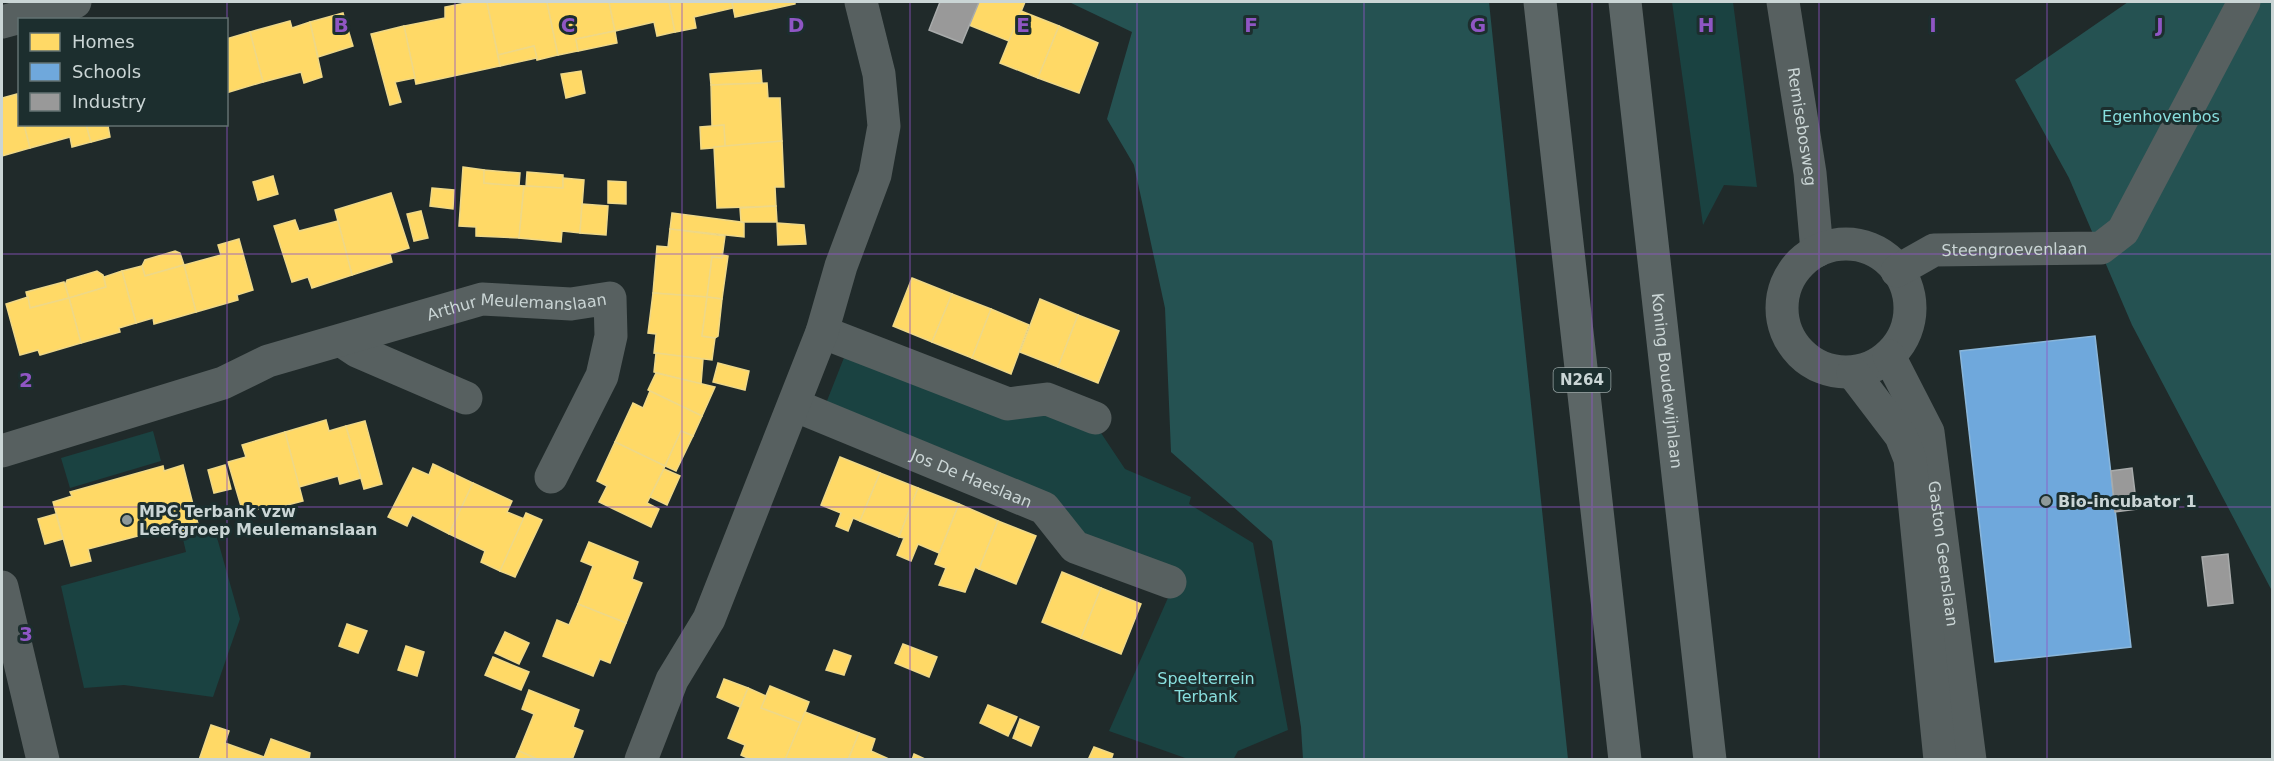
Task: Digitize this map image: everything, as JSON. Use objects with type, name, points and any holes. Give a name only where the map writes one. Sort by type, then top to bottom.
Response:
[{"type":"highway","name":"N264","points":[[1540,2],[1625,759]]},
{"type":"highway","name":"Koning Boudewijnlaan","points":[[1625,2],[1710,759]]},
{"type":"street","points":[[2,22],[75,2]]},
{"type":"street","points":[[641,759],[672,680],[709,619],[822,332],[841,266],[875,175],[884,126],[879,74],[861,2]]},
{"type":"street","name":"Remisebosweg","points":[[1784,2],[1810,173],[1817,251]]},
{"type":"street","name":"Steengroevenlaan","points":[[1897,271],[1934,250],[2101,248],[2123,231],[2244,2]]},
{"type":"street","points":[[1843,244],[1868,248],[1886,255],[1897,271],[1905,284],[1910,315],[1901,341],[1889,356],[1875,366],[1853,373],[1831,372],[1810,362],[1791,343],[1784,328],[1781,309],[1785,287],[1796,268],[1817,251],[1843,244]]},
{"type":"street","name":"Arthur Meulemanslaan","points":[[2,451],[223,383],[268,360],[342,341],[482,298],[572,304],[610,298],[610,336],[602,376],[551,477]]},
{"type":"street","points":[[822,332],[1008,404],[1047,399],[1095,418]]},
{"type":"street","points":[[342,341],[357,351],[466,398]]},
{"type":"street","name":"Gaston Geenslaan","points":[[1889,356],[1928,432],[1970,759]]},
{"type":"street","name":"Gaston Geenslaan","points":[[1853,373],[1901,436],[1910,459],[1940,759]]},
{"type":"street","name":"Jos De Haeslaan","points":[[794,405],[1044,508],[1075,547],[1170,582]]},
{"type":"street","points":[[2,587],[8,638],[43,759]]},
{"type":"green space","points":[[1069,2],[1489,2],[1568,759],[1303,759],[1301,727],[1272,541],[1171,452],[1165,308],[1134,165],[1107,119],[1132,32]]},
{"type":"green space","points":[[1672,2],[1733,2],[1757,187],[1724,185],[1703,225]]},
{"type":"green space","name":"Egenhovenbos","points":[[2128,2],[2272,2],[2272,591],[2132,325],[2069,178],[2015,80]]},
{"type":"green space","name":"Speelterrein Terbank","points":[[849,345],[1093,421],[1125,469],[1191,497],[1189,504],[1253,543],[1288,730],[1238,751],[1233,760],[1188,759],[1109,731],[1175,582],[823,411]]},
{"type":"green space","points":[[153,431],[161,461],[70,488],[61,458]]},
{"type":"green space","points":[[214,527],[240,619],[213,697],[124,685],[84,688],[61,586],[186,552],[183,539]]},
{"type":"building: Homes","points":[[471,2],[487,2],[500,66],[416,84],[404,26],[445,18],[445,7]]},
{"type":"building: Homes","points":[[487,2],[547,2],[558,55],[537,60],[534,46],[498,55]]},
{"type":"building: Homes","points":[[547,2],[609,2],[615,31],[576,39],[578,51],[558,55]]},
{"type":"building: Homes","points":[[609,2],[669,2],[675,32],[657,36],[654,22],[615,31]]},
{"type":"building: Homes","points":[[669,2],[732,2],[733,8],[694,17],[696,28],[675,32]]},
{"type":"building: Homes","points":[[732,2],[795,2],[795,4],[735,17]]},
{"type":"building: Homes","points":[[979,2],[1025,2],[1009,41],[969,25]]},
{"type":"building: Homes","points":[[1021,11],[1059,26],[1038,78],[1000,63]]},
{"type":"building: Homes","points":[[343,13],[353,46],[318,57],[310,22]]},
{"type":"building: Homes","points":[[290,21],[292,28],[310,22],[322,77],[304,83],[301,72],[263,82],[250,32]]},
{"type":"building: Homes","points":[[404,26],[415,78],[395,82],[401,102],[390,105],[371,34]]},
{"type":"building: Homes","points":[[1059,26],[1098,43],[1079,93],[1038,78]]},
{"type":"building: Homes","points":[[615,31],[617,43],[578,51],[576,39]]},
{"type":"building: Homes","points":[[250,32],[263,82],[228,92],[228,38]]},
{"type":"building: Homes","points":[[534,46],[537,58],[500,66],[498,55]]},
{"type":"building: Homes","points":[[761,70],[762,83],[711,85],[710,74]]},
{"type":"building: Homes","points":[[581,71],[585,93],[566,98],[561,74]]},
{"type":"building: Homes","points":[[767,83],[768,98],[780,98],[782,141],[725,147],[724,125],[712,126],[711,85]]},
{"type":"building: Homes","points":[[17,94],[18,126],[24,126],[30,148],[2,156],[2,98]]},
{"type":"building: Homes","points":[[724,125],[725,147],[701,149],[700,127]]},
{"type":"building: Homes","points":[[24,126],[87,126],[91,142],[72,147],[70,137],[30,148]]},
{"type":"building: Homes","points":[[87,126],[108,126],[110,137],[91,142]]},
{"type":"building: Homes","points":[[782,141],[784,187],[775,187],[776,206],[717,208],[714,147]]},
{"type":"building: Homes","points":[[463,167],[484,170],[484,183],[524,186],[519,238],[476,236],[476,227],[459,226]]},
{"type":"building: Homes","points":[[484,170],[520,173],[519,186],[484,183]]},
{"type":"building: Homes","points":[[527,172],[563,175],[563,188],[526,186]]},
{"type":"building: Homes","points":[[273,176],[278,194],[258,200],[253,182]]},
{"type":"building: Homes","points":[[563,178],[584,180],[580,233],[562,231],[561,242],[519,238],[524,186],[563,188]]},
{"type":"building: Homes","points":[[608,181],[626,182],[626,204],[608,203]]},
{"type":"building: Homes","points":[[432,188],[454,190],[453,209],[430,206]]},
{"type":"building: Homes","points":[[391,193],[409,248],[390,254],[392,262],[352,275],[335,210]]},
{"type":"building: Homes","points":[[582,204],[608,206],[606,235],[580,233]]},
{"type":"building: Homes","points":[[776,206],[777,222],[741,222],[740,208]]},
{"type":"building: Homes","points":[[421,211],[428,238],[414,241],[407,214]]},
{"type":"building: Homes","points":[[672,213],[744,223],[744,237],[670,229]]},
{"type":"building: Homes","points":[[295,220],[299,231],[338,221],[352,275],[312,288],[308,277],[292,282],[274,226]]},
{"type":"building: Homes","points":[[777,223],[804,225],[806,244],[778,245]]},
{"type":"building: Homes","points":[[670,229],[725,236],[722,258],[712,257],[707,297],[653,293],[657,246],[668,247]]},
{"type":"building: Homes","points":[[239,239],[253,290],[237,295],[238,300],[196,312],[184,265],[221,255],[218,245]]},
{"type":"building: Homes","points":[[175,251],[180,253],[184,265],[145,276],[142,266],[145,260]]},
{"type":"building: Homes","points":[[723,255],[728,256],[722,299],[707,297],[712,257],[722,258]]},
{"type":"building: Homes","points":[[184,265],[196,312],[154,324],[153,318],[136,323],[122,271],[142,266],[145,276]]},
{"type":"building: Homes","points":[[97,271],[103,275],[106,287],[69,298],[65,285],[67,280]]},
{"type":"building: Homes","points":[[122,271],[136,323],[119,328],[120,332],[81,343],[69,298],[106,287],[104,277]]},
{"type":"building: Homes","points":[[912,278],[952,294],[932,342],[893,326]]},
{"type":"building: Homes","points":[[64,282],[69,298],[30,308],[26,292]]},
{"type":"building: Homes","points":[[653,293],[707,297],[702,336],[715,338],[712,360],[654,353],[656,334],[648,333]]},
{"type":"building: Homes","points":[[952,294],[991,309],[972,358],[932,342]]},
{"type":"building: Homes","points":[[28,297],[30,308],[69,298],[81,343],[40,355],[38,350],[20,355],[6,304]]},
{"type":"building: Homes","points":[[707,297],[722,299],[718,336],[715,338],[702,336]]},
{"type":"building: Homes","points":[[1040,299],[1078,315],[1058,367],[1020,352]]},
{"type":"building: Homes","points":[[991,309],[1029,325],[1011,374],[972,358]]},
{"type":"building: Homes","points":[[1078,315],[1119,331],[1098,383],[1058,367]]},
{"type":"building: Homes","points":[[656,353],[703,359],[701,384],[654,372]]},
{"type":"building: Homes","points":[[718,363],[749,371],[745,390],[713,382]]},
{"type":"building: Homes","points":[[656,373],[715,387],[702,416],[648,390]]},
{"type":"building: Homes","points":[[650,391],[702,416],[693,436],[681,431],[665,466],[615,442],[633,403],[643,408]]},
{"type":"building: Homes","points":[[326,420],[329,431],[346,426],[361,478],[340,484],[338,476],[299,487],[285,432]]},
{"type":"building: Homes","points":[[365,421],[382,484],[364,489],[346,426]]},
{"type":"building: Homes","points":[[681,431],[693,436],[676,471],[665,466]]},
{"type":"building: Homes","points":[[285,432],[303,501],[268,510],[267,507],[243,513],[228,462],[246,457],[242,445]]},
{"type":"building: Homes","points":[[615,442],[665,466],[647,503],[659,509],[651,527],[599,502],[607,486],[597,481]]},
{"type":"building: Homes","points":[[840,457],[880,473],[860,521],[853,518],[848,531],[836,526],[841,513],[821,505]]},
{"type":"building: Homes","points":[[433,464],[473,483],[449,534],[412,515],[407,526],[388,517],[413,468],[429,475]]},
{"type":"building: Homes","name":"MPC Terbank vzw Leefgroep Meulemanslaan","points":[[183,465],[200,532],[179,537],[176,526],[88,549],[91,561],[71,566],[53,502],[72,496],[70,492],[163,466],[164,471]]},
{"type":"building: Homes","points":[[225,465],[231,489],[214,493],[208,470]]},
{"type":"building: Homes","points":[[664,469],[680,476],[667,505],[650,497]]},
{"type":"building: Homes","points":[[880,473],[918,488],[899,537],[860,521]]},
{"type":"building: Homes","points":[[473,483],[512,501],[507,512],[524,519],[500,571],[481,562],[485,551],[449,534]]},
{"type":"building: Homes","points":[[918,488],[959,504],[939,553],[918,544],[911,561],[897,555],[904,538],[899,537]]},
{"type":"building: Homes","points":[[959,504],[998,521],[979,569],[975,567],[965,592],[939,585],[946,568],[935,564]]},
{"type":"building: Homes","points":[[526,513],[542,520],[515,577],[500,571]]},
{"type":"building: Homes","points":[[56,514],[63,539],[45,544],[38,519]]},
{"type":"building: Homes","points":[[998,521],[1036,536],[1016,584],[979,569]]},
{"type":"building: Homes","points":[[589,542],[638,562],[632,579],[642,583],[626,623],[578,604],[593,566],[581,561]]},
{"type":"building: Homes","points":[[1062,572],[1101,588],[1081,638],[1042,622]]},
{"type":"building: Homes","points":[[1101,588],[1141,604],[1121,654],[1081,638]]},
{"type":"building: Homes","points":[[578,604],[626,623],[610,663],[600,659],[593,676],[543,656],[557,620],[569,625]]},
{"type":"building: Homes","points":[[347,624],[367,631],[358,653],[339,646]]},
{"type":"building: Homes","points":[[505,632],[529,643],[519,664],[495,653]]},
{"type":"building: Homes","points":[[903,644],[937,657],[929,677],[895,663]]},
{"type":"building: Homes","points":[[406,646],[424,652],[417,676],[398,670]]},
{"type":"building: Homes","points":[[834,650],[851,656],[844,675],[826,670]]},
{"type":"building: Homes","points":[[493,657],[529,672],[521,690],[485,675]]},
{"type":"building: Homes","points":[[724,679],[748,688],[740,707],[717,697]]},
{"type":"building: Homes","points":[[770,686],[809,702],[801,723],[761,708]]},
{"type":"building: Homes","points":[[748,688],[766,696],[761,708],[801,723],[785,760],[752,760],[741,755],[745,745],[728,738]]},
{"type":"building: Homes","points":[[529,690],[579,710],[573,727],[583,731],[572,760],[539,760],[519,751],[534,714],[522,709]]},
{"type":"building: Homes","points":[[988,705],[1017,717],[1008,736],[980,723]]},
{"type":"building: Homes","points":[[805,712],[859,733],[848,760],[785,760]]},
{"type":"building: Homes","points":[[1020,719],[1039,727],[1031,746],[1013,738]]},
{"type":"building: Homes","points":[[211,725],[229,731],[225,743],[264,757],[263,760],[199,760]]},
{"type":"building: Homes","points":[[859,733],[875,739],[871,751],[891,760],[848,760]]},
{"type":"building: Homes","points":[[271,739],[310,753],[309,760],[263,760]]},
{"type":"building: Homes","points":[[1094,747],[1113,754],[1111,760],[1088,760]]},
{"type":"building: Homes","points":[[519,751],[539,760],[515,760]]},
{"type":"building: Homes","points":[[914,754],[927,760],[912,760]]},
{"type":"building: Schools","name":"Bio-incubator 1","points":[[2095,336],[2131,647],[1995,662],[1960,351]]},
{"type":"building: Industry","points":[[940,2],[979,2],[962,43],[929,30]]},
{"type":"building: Industry","points":[[2132,468],[2137,509],[2115,512],[2111,471]]},
{"type":"building: Industry","points":[[2228,554],[2233,603],[2208,606],[2202,557]]},
{"type":"place","name":"Bio-incubator 1","points":[[2046,501]]},
{"type":"place","name":"MPC Terbank vzw Leefgroep Meulemanslaan","points":[[127,520]]}]
